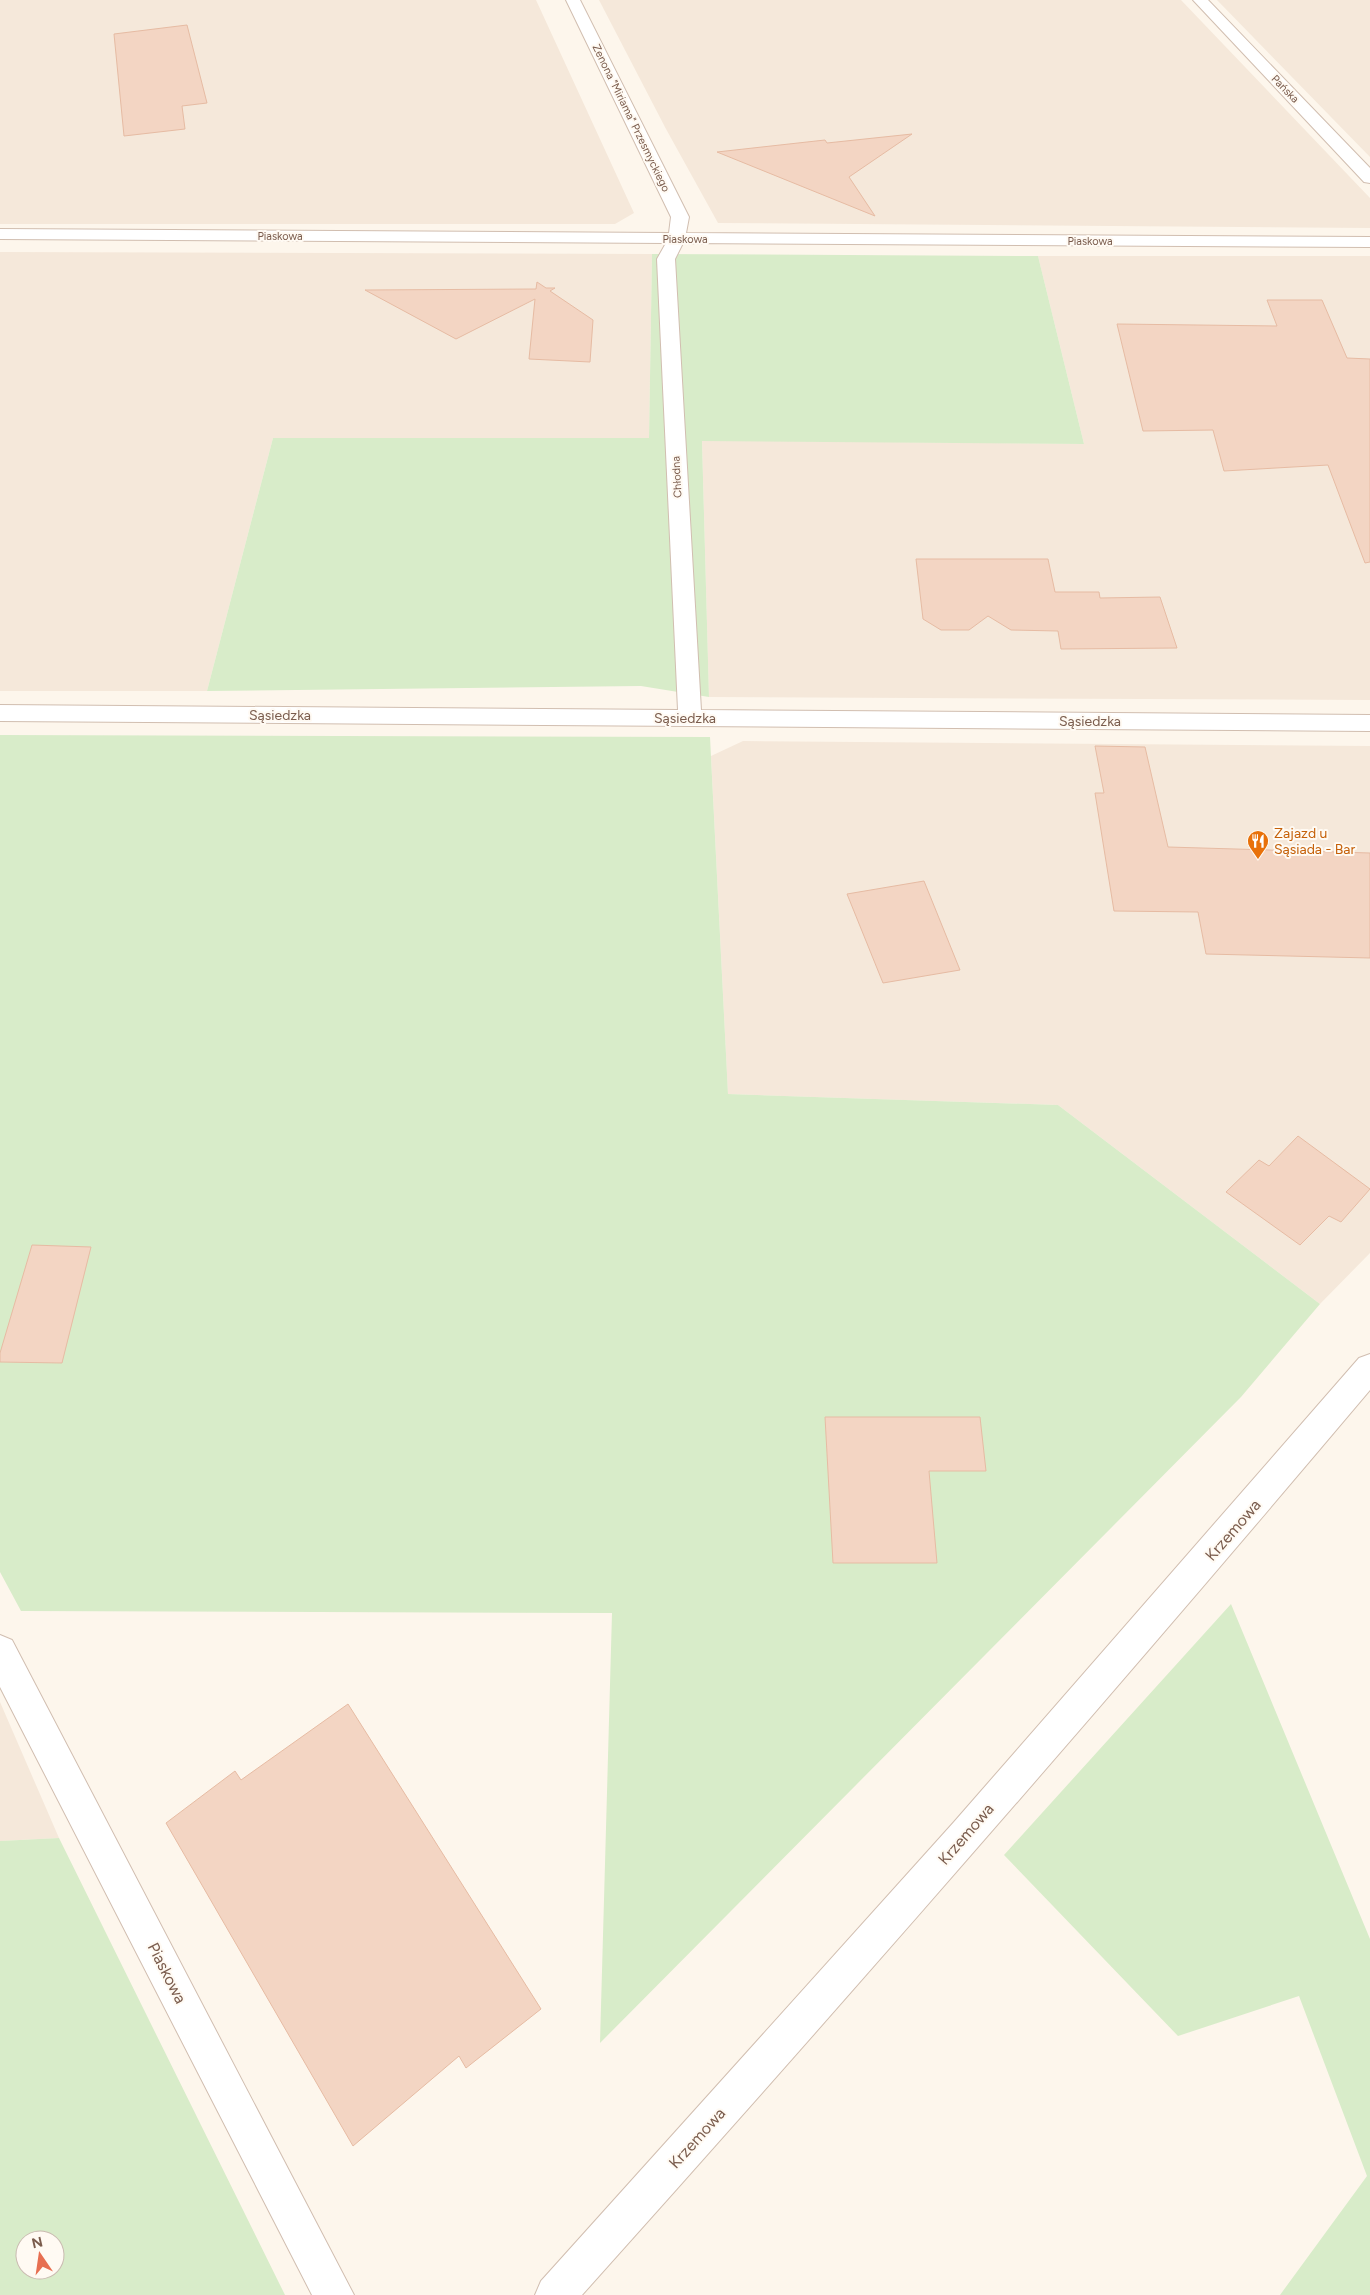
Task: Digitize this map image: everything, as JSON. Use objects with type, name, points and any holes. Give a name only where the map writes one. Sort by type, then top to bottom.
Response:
[{"type":"street","name":"Zenona \"Miriama\" Przesmyckiego","points":[[573,0],[680,217],[677,239]]},
{"type":"street","name":"Pańska","points":[[1200,0],[1370,178]]},
{"type":"street","name":"Piaskowa","points":[[0,234],[1370,242]]},
{"type":"street","name":"Chłodna","points":[[677,239],[666,259],[690,718]]},
{"type":"street","name":"Sąsiedzka","points":[[0,713],[1370,723]]},
{"type":"street","name":"Krzemowa","points":[[555,2295],[805,2019],[1222,1542],[1370,1368]]},
{"type":"street","name":"Piaskowa","points":[[0,1652],[334,2295]]},
{"type":"shaded area","points":[[0,0],[536,0],[634,213],[615,224],[0,224]]},
{"type":"shaded area","points":[[599,0],[1181,0],[1370,198],[1370,228],[718,223],[666,129]]},
{"type":"shaded area","points":[[1217,0],[1370,0],[1370,157]]},
{"type":"shaded area","points":[[0,252],[652,254],[649,438],[273,438],[207,691],[0,691]]},
{"type":"shaded area","points":[[1038,256],[1370,256],[1370,700],[709,697],[702,440],[1084,444]]},
{"type":"shaded area","points":[[743,741],[1370,746],[1370,1253],[1320,1304],[1058,1105],[728,1094],[711,756]]},
{"type":"shaded area","points":[[0,1702],[59,1838],[0,1841]]},
{"type":"green space","points":[[652,254],[1038,256],[1084,444],[702,441],[709,697],[641,686],[207,691],[273,438],[649,438]]},
{"type":"green space","points":[[0,735],[710,737],[728,1094],[1058,1105],[1320,1304],[1241,1397],[600,2043],[612,1613],[21,1611],[0,1572]]},
{"type":"green space","points":[[1231,1604],[1370,1939],[1370,2295],[1280,2295],[1367,2176],[1299,1996],[1178,2036],[1004,1855]]},
{"type":"green space","points":[[59,1838],[285,2295],[0,2295],[0,1841]]},
{"type":"building","points":[[187,25],[207,103],[182,106],[185,129],[124,136],[114,34]]},
{"type":"building","points":[[912,134],[849,177],[875,216],[717,152],[825,140],[827,143]]},
{"type":"building","points":[[537,282],[546,288],[555,288],[550,291],[593,320],[590,362],[529,359],[535,299],[456,339],[365,290],[536,289]]},
{"type":"building","points":[[1267,300],[1322,300],[1347,358],[1370,359],[1370,562],[1365,563],[1328,465],[1224,471],[1213,430],[1143,431],[1117,324],[1277,326]]},
{"type":"building","points":[[916,559],[1048,559],[1055,592],[1099,592],[1100,598],[1160,597],[1177,648],[1061,649],[1058,631],[1011,630],[988,616],[969,630],[941,630],[923,619]]},
{"type":"building","points":[[1095,746],[1145,747],[1168,847],[1370,853],[1370,958],[1206,954],[1198,912],[1114,911],[1095,793],[1104,793]]},
{"type":"building","points":[[924,881],[960,970],[883,983],[847,894]]},
{"type":"building","points":[[1298,1136],[1370,1189],[1341,1222],[1329,1216],[1300,1245],[1226,1192],[1259,1160],[1269,1166]]},
{"type":"building","points":[[32,1245],[91,1247],[62,1363],[0,1362],[0,1353]]},
{"type":"building","points":[[825,1417],[980,1417],[986,1471],[929,1471],[937,1563],[833,1563]]},
{"type":"building","points":[[348,1704],[541,2009],[466,2068],[459,2056],[353,2146],[166,1823],[235,1771],[241,1780]]},
{"type":"place","name":"Zajazd u Sąsiada - Bar","points":[[1258,860]]}]
